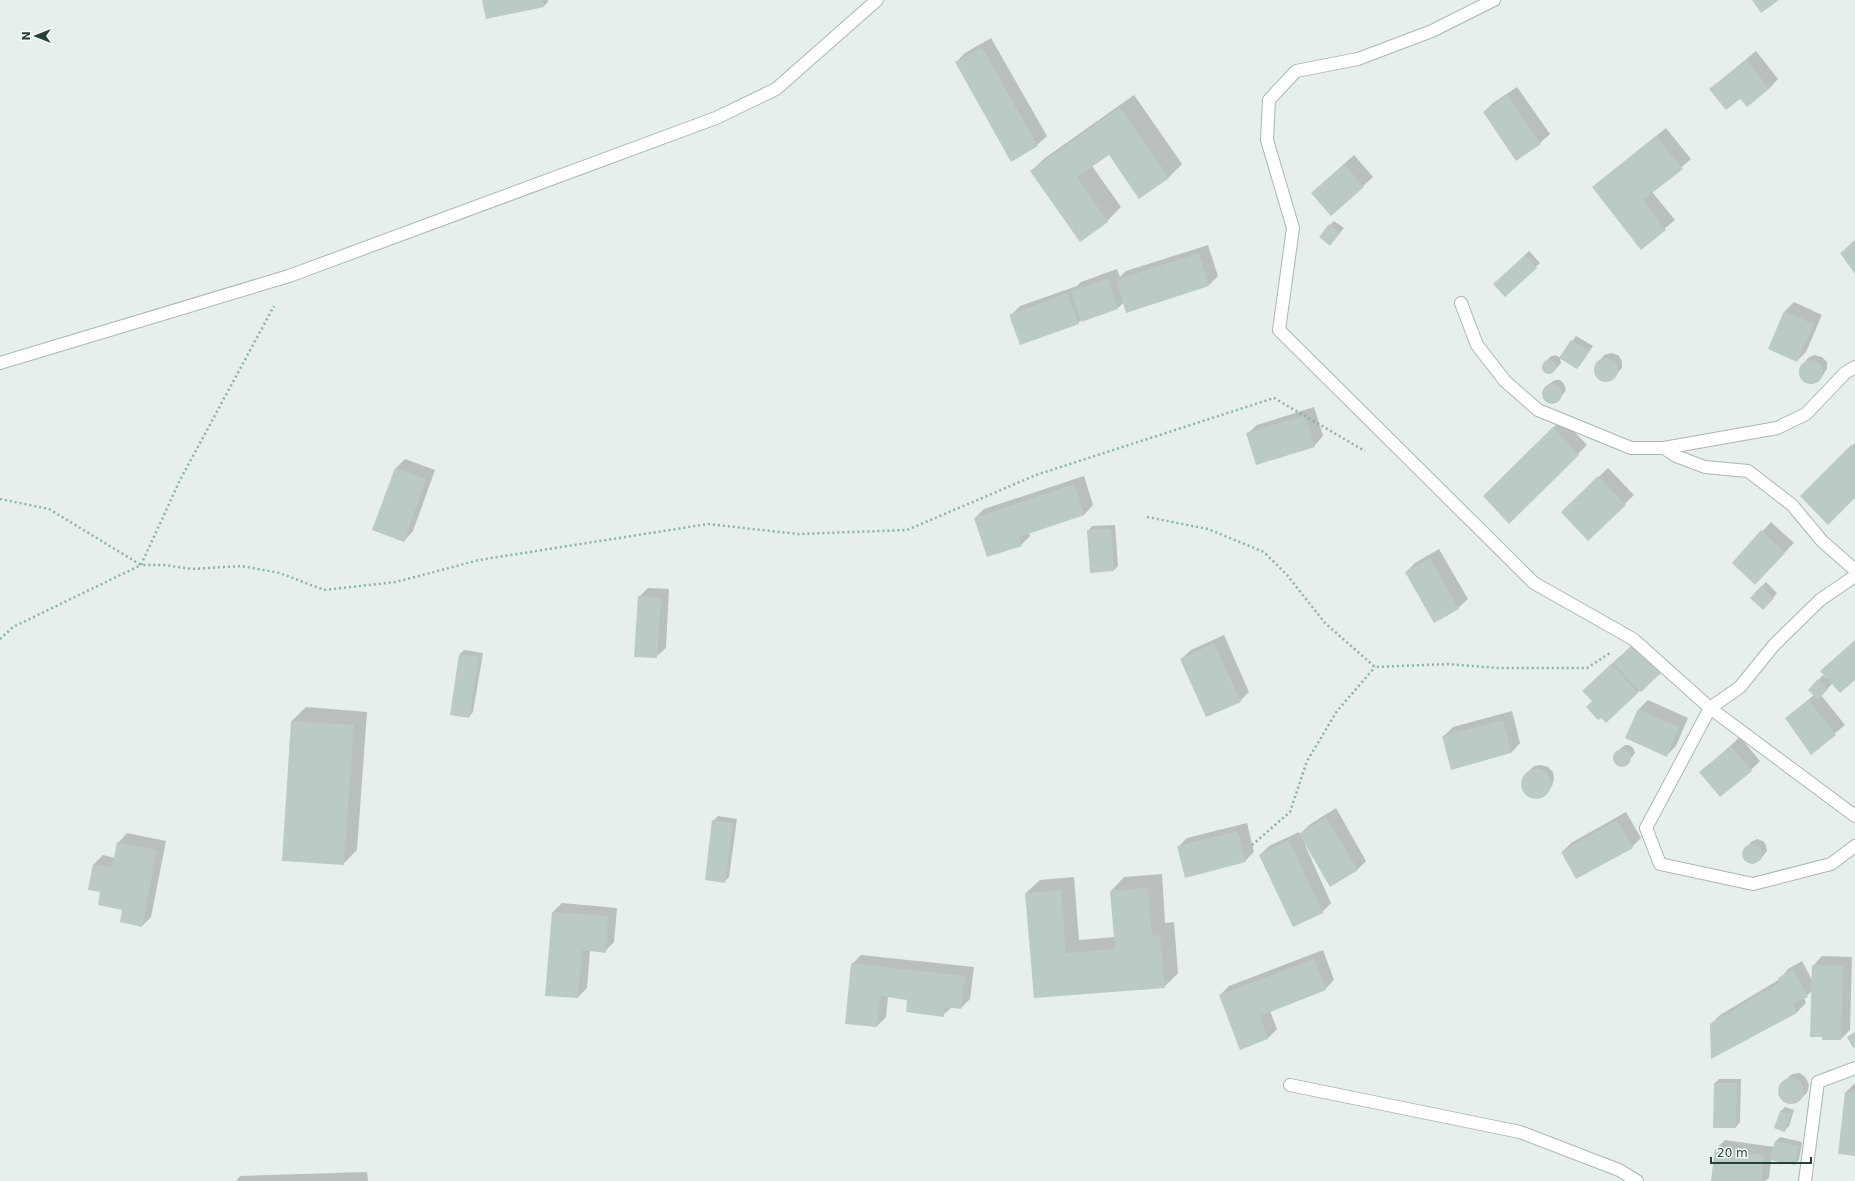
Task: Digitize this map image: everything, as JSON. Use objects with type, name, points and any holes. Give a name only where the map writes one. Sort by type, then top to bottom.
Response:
[{"type":"street","points":[[0,363],[289,276],[716,118],[776,89],[877,0]]},
{"type":"street","points":[[1494,0],[1432,31],[1358,59],[1296,71],[1270,100],[1267,140],[1293,228],[1279,330],[1534,583],[1633,638],[1710,708],[1855,816]]},
{"type":"street","points":[[1461,303],[1477,345],[1505,381],[1538,410],[1631,448],[1664,448],[1777,428],[1806,414],[1845,373],[1855,367]]},
{"type":"street","points":[[1664,448],[1676,456],[1705,467],[1748,471],[1792,505],[1822,541],[1855,570]]},
{"type":"street","points":[[1855,576],[1820,600],[1774,645],[1740,687],[1710,708],[1646,828],[1660,864],[1753,884],[1832,864],[1855,846]]},
{"type":"street","points":[[1805,1181],[1818,1082],[1855,1068]]},
{"type":"street","points":[[1290,1086],[1520,1132],[1619,1170],[1637,1181]]},
{"type":"path","points":[[141,565],[180,480],[289,276]]},
{"type":"path","points":[[0,639],[13,626],[141,565],[165,565],[192,568],[241,566],[280,573],[324,590],[396,582],[479,560],[708,524],[798,534],[908,530],[1036,475],[1274,398],[1367,452]]},
{"type":"path","points":[[0,498],[49,509],[85,533],[141,565]]},
{"type":"path","points":[[1147,517],[1208,529],[1264,552],[1287,574],[1325,623],[1375,667],[1447,664],[1498,668],[1587,668],[1633,638]]},
{"type":"path","points":[[1252,845],[1290,812],[1308,760],[1337,711],[1375,667]]},
{"type":"building","points":[[482,0],[543,0],[544,7],[486,19]]},
{"type":"building","points":[[1752,0],[1779,0],[1761,13]]},
{"type":"building","points":[[982,47],[1038,146],[1011,162],[955,62]]},
{"type":"building","points":[[1747,60],[1769,89],[1747,107],[1740,99],[1726,110],[1709,89]]},
{"type":"building","points":[[1507,95],[1541,144],[1516,161],[1483,112]]},
{"type":"building","points":[[1120,107],[1169,178],[1139,199],[1109,155],[1077,177],[1108,222],[1080,242],[1030,171]]},
{"type":"building","points":[[1656,136],[1683,169],[1643,200],[1666,230],[1641,250],[1592,187]]},
{"type":"building","points":[[1344,164],[1364,187],[1331,216],[1311,193]]},
{"type":"building","points":[[1329,224],[1340,233],[1330,246],[1319,237]]},
{"type":"building","points":[[1855,242],[1855,274],[1840,253]]},
{"type":"building","points":[[1199,253],[1209,286],[1126,313],[1116,280]]},
{"type":"building","points":[[1525,255],[1537,268],[1505,297],[1493,284]]},
{"type":"building","points":[[1108,278],[1118,309],[1081,322],[1071,291]]},
{"type":"building","points":[[1067,293],[1079,324],[1020,345],[1009,315]]},
{"type":"building","points":[[1784,311],[1814,324],[1797,362],[1768,349]]},
{"type":"building","points":[[1571,340],[1589,351],[1577,369],[1559,358]]},
{"type":"building","points":[[1606,358],[1611,359],[1617,365],[1617,375],[1611,381],[1606,382],[1601,381],[1595,375],[1594,370],[1595,365],[1601,359]]},
{"type":"building","points":[[1546,360],[1552,360],[1556,364],[1556,370],[1552,374],[1546,374],[1542,370],[1542,364]]},
{"type":"building","points":[[1806,360],[1816,360],[1823,367],[1823,377],[1816,384],[1806,384],[1799,377],[1799,367]]},
{"type":"building","points":[[1552,384],[1559,387],[1562,394],[1559,401],[1552,404],[1545,401],[1542,394],[1545,387]]},
{"type":"building","points":[[1305,415],[1315,447],[1256,465],[1246,433]]},
{"type":"building","points":[[1553,427],[1579,455],[1509,524],[1483,496]]},
{"type":"building","points":[[1851,445],[1855,449],[1855,498],[1828,525],[1800,496]]},
{"type":"building","points":[[395,468],[426,479],[404,542],[372,530]]},
{"type":"building","points":[[1598,476],[1626,505],[1588,541],[1561,512]]},
{"type":"building","points":[[1074,484],[1084,515],[1019,537],[1022,546],[987,557],[974,518]]},
{"type":"building","points":[[1111,529],[1114,571],[1090,573],[1087,530]]},
{"type":"building","points":[[1761,530],[1785,553],[1755,585],[1732,563]]},
{"type":"building","points":[[1430,558],[1459,609],[1434,623],[1405,572]]},
{"type":"building","points":[[1761,586],[1774,598],[1763,610],[1750,598]]},
{"type":"building","points":[[638,596],[661,598],[657,658],[634,657]]},
{"type":"building","points":[[1855,640],[1855,680],[1840,693],[1820,671]]},
{"type":"building","points":[[1214,643],[1241,702],[1206,717],[1180,659]]},
{"type":"building","points":[[1633,644],[1661,673],[1641,692],[1613,663]]},
{"type":"building","points":[[459,654],[479,657],[469,718],[450,715]]},
{"type":"building","points":[[1611,664],[1638,693],[1606,723],[1601,718],[1598,720],[1586,707],[1592,701],[1582,691]]},
{"type":"building","points":[[1818,679],[1828,689],[1818,700],[1808,690]]},
{"type":"building","points":[[1809,700],[1836,735],[1811,755],[1785,718]]},
{"type":"building","points":[[1638,709],[1679,727],[1667,757],[1625,738]]},
{"type":"building","points":[[1503,720],[1511,753],[1451,770],[1442,736]]},
{"type":"building","points":[[291,721],[354,725],[344,865],[282,861]]},
{"type":"building","points":[[1731,746],[1752,771],[1720,797],[1699,772]]},
{"type":"building","points":[[1622,749],[1628,752],[1631,758],[1628,764],[1622,767],[1616,764],[1613,758],[1616,752]]},
{"type":"building","points":[[1536,769],[1542,770],[1550,778],[1550,790],[1542,798],[1536,799],[1530,798],[1522,790],[1521,784],[1522,778],[1530,770]]},
{"type":"building","points":[[1326,817],[1358,870],[1330,887],[1299,834]]},
{"type":"building","points":[[712,820],[733,823],[725,883],[705,880]]},
{"type":"building","points":[[1617,820],[1633,848],[1576,879],[1561,852]]},
{"type":"building","points":[[1238,831],[1246,862],[1185,878],[1177,846]]},
{"type":"building","points":[[1289,840],[1323,913],[1293,927],[1259,855]]},
{"type":"building","points":[[117,842],[157,850],[142,927],[120,922],[122,910],[98,905],[100,892],[88,890],[93,864],[112,868]]},
{"type":"building","points":[[1752,844],[1759,847],[1762,854],[1759,861],[1752,864],[1745,861],[1742,854],[1745,847]]},
{"type":"building","points":[[1148,887],[1152,936],[1160,935],[1165,988],[1034,998],[1025,893],[1061,890],[1066,953],[1115,949],[1110,891]]},
{"type":"building","points":[[552,912],[608,916],[606,953],[582,950],[578,998],[545,996]]},
{"type":"building","points":[[1314,959],[1326,990],[1260,1016],[1268,1039],[1240,1050],[1219,995]]},
{"type":"building","points":[[851,963],[965,976],[961,1009],[944,1007],[944,1017],[906,1012],[907,1000],[880,996],[877,1027],[845,1024]]},
{"type":"building","points":[[1812,965],[1843,966],[1841,1040],[1822,1040],[1822,1037],[1810,1037]]},
{"type":"building","points":[[1793,969],[1808,997],[1793,1004],[1797,1013],[1711,1059],[1710,1024],[1780,982],[1778,978]]},
{"type":"building","points":[[1855,1032],[1855,1047],[1853,1048],[1847,1037]]},
{"type":"building","points":[[1791,1078],[1800,1082],[1804,1091],[1800,1100],[1791,1104],[1782,1100],[1778,1091],[1782,1082]]},
{"type":"building","points":[[1714,1083],[1737,1083],[1736,1128],[1713,1128]]},
{"type":"building","points":[[1845,1092],[1855,1093],[1855,1156],[1838,1154]]},
{"type":"building","points":[[1780,1111],[1791,1114],[1785,1132],[1774,1128]]},
{"type":"building","points":[[1775,1141],[1798,1146],[1795,1165],[1770,1160]]},
{"type":"building","points":[[1715,1149],[1764,1155],[1761,1181],[1711,1181]]}]
